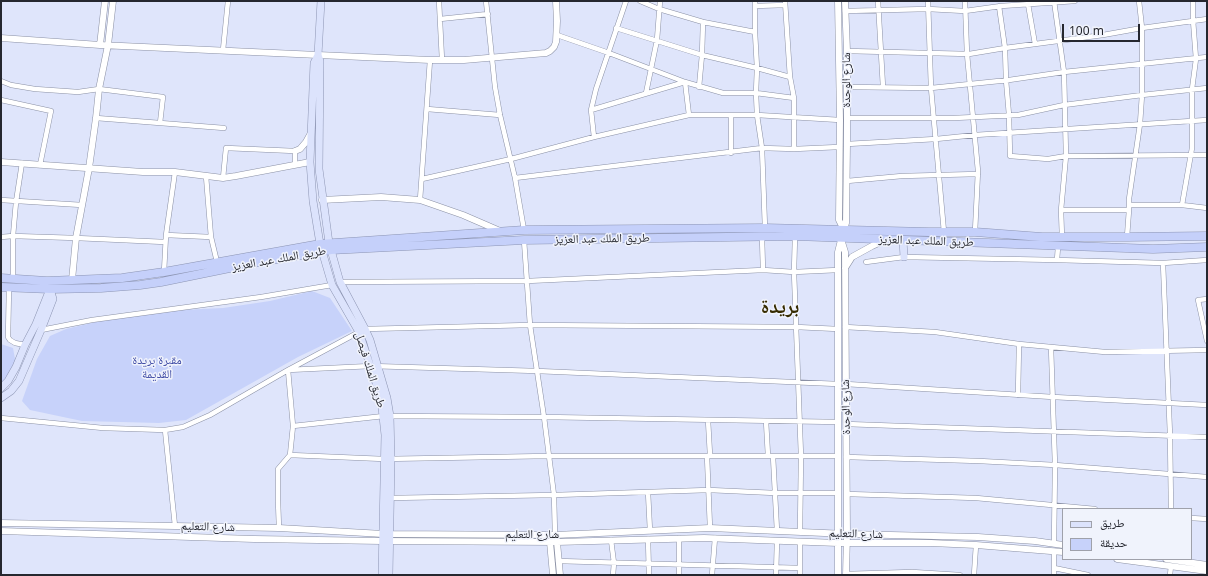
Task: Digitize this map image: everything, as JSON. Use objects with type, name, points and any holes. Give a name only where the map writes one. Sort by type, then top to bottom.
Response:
[{"type":"highway","name":"طريق الملك عبد العزيز","points":[[1,278],[47,281],[122,278],[217,262],[321,248],[524,230],[765,228],[975,232],[1042,236],[1126,238],[1207,236]]},
{"type":"highway","name":"طريق الملك عبد العزيز","points":[[330,247],[524,240],[795,236],[841,239],[887,239],[1153,249],[1207,247]]},
{"type":"highway","name":"طريق الملك عبد العزيز","points":[[5,287],[50,289],[101,288],[160,282],[321,248]]},
{"type":"main road","name":"طريق الملك فيصل","points":[[321,1],[318,55],[320,61],[319,169],[322,200],[330,247],[340,282],[362,330],[387,398],[386,416],[391,498],[382,575]]},
{"type":"main road","name":"طريق الملك فيصل","points":[[318,55],[314,63],[310,162],[313,201],[321,248],[332,285],[362,330]]},
{"type":"main road","points":[[903,240],[904,257]]},
{"type":"main road","points":[[1,398],[11,391],[19,381],[53,299],[50,289]]},
{"type":"main road","points":[[1,388],[8,381],[16,367],[50,289]]},
{"type":"main road","name":"طريق الملك فيصل","points":[[388,459],[386,537],[389,575]]},
{"type":"street","points":[[100,45],[105,1]]},
{"type":"street","points":[[72,280],[76,238],[89,168],[99,89],[108,45],[113,1]]},
{"type":"street","points":[[223,50],[228,1]]},
{"type":"street","points":[[439,1],[442,60]]},
{"type":"street","points":[[486,1],[493,72],[500,115],[515,178],[524,230]]},
{"type":"street","points":[[1,38],[100,45],[430,60],[464,60],[546,53],[550,51],[554,47],[557,35],[556,1]]},
{"type":"street","points":[[594,137],[591,110],[596,89],[626,1]]},
{"type":"street","points":[[640,1],[659,9],[703,22],[755,32]]},
{"type":"street","points":[[646,93],[652,70],[657,40],[660,1]]},
{"type":"street","points":[[838,1],[840,120],[839,220],[844,230]]},
{"type":"street","name":"شارع الوحدة","points":[[844,230],[846,223],[847,181],[847,51],[845,1]]},
{"type":"street","points":[[878,1],[882,87]]},
{"type":"street","points":[[928,1],[929,53],[938,175],[944,232]]},
{"type":"street","points":[[965,1],[967,54],[978,174],[975,232]]},
{"type":"street","points":[[845,11],[928,9],[965,11],[999,6],[1075,1]]},
{"type":"street","points":[[1126,238],[1129,199],[1140,124],[1142,95],[1142,28],[1140,1]]},
{"type":"street","points":[[1182,205],[1191,155],[1192,89],[1196,58],[1193,1]]},
{"type":"street","points":[[1054,2],[1064,72],[1066,156],[1061,210],[1062,236]]},
{"type":"street","points":[[765,228],[762,148],[757,115],[756,93],[757,68],[755,4],[785,3],[790,77],[794,98],[794,149]]},
{"type":"street","points":[[1028,4],[1035,44]]},
{"type":"street","points":[[999,6],[1005,48],[1010,156],[1048,159],[1066,156],[1207,155]]},
{"type":"street","points":[[440,19],[488,14]]},
{"type":"street","points":[[847,51],[967,54],[1207,19]]},
{"type":"street","points":[[700,86],[703,22]]},
{"type":"street","points":[[616,28],[702,55],[790,77]]},
{"type":"street","points":[[557,35],[685,82],[723,93],[756,93],[794,98]]},
{"type":"street","points":[[847,87],[932,88],[1064,72],[1207,58]]},
{"type":"street","points":[[420,200],[430,60]]},
{"type":"street","points":[[1,81],[35,89],[78,92],[99,89],[163,97],[160,123]]},
{"type":"street","points":[[591,110],[685,82]]},
{"type":"street","points":[[685,82],[689,115]]},
{"type":"street","points":[[847,118],[973,117],[1018,115],[1064,105],[1207,88]]},
{"type":"street","points":[[1,100],[52,112],[40,164]]},
{"type":"street","points":[[427,109],[500,115]]},
{"type":"street","points":[[422,179],[511,159],[594,137],[689,115],[794,116],[840,120]]},
{"type":"street","points":[[731,115],[731,152]]},
{"type":"street","points":[[96,118],[224,128]]},
{"type":"street","points":[[847,144],[1207,120]]},
{"type":"street","points":[[223,178],[226,148],[295,151],[300,149],[312,132]]},
{"type":"street","points":[[515,178],[762,148],[794,149],[839,147]]},
{"type":"street","points":[[294,164],[295,151]]},
{"type":"street","points":[[1,162],[143,172],[175,172],[223,178],[310,162]]},
{"type":"street","points":[[12,279],[13,236],[22,163]]},
{"type":"street","points":[[164,272],[165,242],[175,172]]},
{"type":"street","points":[[847,181],[902,176],[978,174]]},
{"type":"street","points":[[206,176],[211,237],[217,262]]},
{"type":"street","points":[[322,200],[380,197],[420,200],[463,215],[502,232]]},
{"type":"street","points":[[1,200],[82,205]]},
{"type":"street","points":[[1061,210],[1182,205],[1207,208]]},
{"type":"street","points":[[166,235],[211,237]]},
{"type":"street","points":[[1,237],[13,236],[165,242]]},
{"type":"street","points":[[795,236],[794,272],[801,456],[800,532]]},
{"type":"street","points":[[762,237],[763,270]]},
{"type":"street","points":[[838,575],[838,252],[841,239]]},
{"type":"street","name":"شارع الوحدة","points":[[841,239],[845,252],[847,494],[846,575]]},
{"type":"street","points":[[845,268],[852,257],[887,239]]},
{"type":"street","points":[[524,240],[530,325],[554,495],[555,535]]},
{"type":"street","points":[[1057,260],[1058,246]]},
{"type":"street","points":[[866,262],[904,257],[1163,263],[1207,260]]},
{"type":"street","points":[[1163,263],[1170,435],[1171,508]]},
{"type":"street","points":[[340,282],[527,281],[763,270],[794,272],[838,270]]},
{"type":"street","points":[[41,330],[92,320],[261,297],[332,285]]},
{"type":"street","points":[[5,287],[8,337],[15,343],[25,345]]},
{"type":"street","points":[[1207,299],[1198,300],[1207,341]]},
{"type":"street","points":[[1,418],[103,428],[165,430],[183,427],[210,415],[288,370],[362,330],[530,325],[796,327],[838,329]]},
{"type":"street","points":[[846,327],[934,332],[1019,344],[1105,352],[1207,350]]},
{"type":"street","points":[[1018,394],[1019,344]]},
{"type":"street","points":[[1051,347],[1055,465],[1054,544]]},
{"type":"street","points":[[288,370],[375,366],[537,371],[838,384]]},
{"type":"street","points":[[279,528],[278,469],[290,455],[293,426],[288,370]]},
{"type":"street","points":[[846,384],[1207,405]]},
{"type":"street","points":[[293,426],[386,416],[838,422]]},
{"type":"street","points":[[708,420],[710,528]]},
{"type":"street","points":[[766,421],[776,493],[777,532]]},
{"type":"street","points":[[846,424],[1207,436]]},
{"type":"street","points":[[165,430],[175,526]]},
{"type":"street","points":[[290,455],[388,459],[548,456],[838,456]]},
{"type":"street","points":[[846,457],[1055,465],[1207,478]]},
{"type":"street","points":[[391,498],[709,490],[776,493],[838,493]]},
{"type":"street","points":[[648,492],[650,530]]},
{"type":"street","points":[[847,494],[976,498],[1085,508]]},
{"type":"street","points":[[1192,518],[1207,519]]},
{"type":"street","name":"شارع التعليم","points":[[1,523],[279,528],[386,537],[553,542],[715,538],[838,543],[931,543],[1062,552]]},
{"type":"street","name":"شارع التعليم","points":[[1,531],[223,538],[555,535],[710,528],[777,532],[978,537],[1035,541],[1062,545]]},
{"type":"street","points":[[678,575],[679,538]]},
{"type":"street","points":[[712,575],[715,538]]},
{"type":"street","points":[[648,539],[649,575]]},
{"type":"street","points":[[611,540],[614,562],[613,575]]},
{"type":"street","points":[[776,575],[777,540]]},
{"type":"street","points":[[553,542],[560,575]]},
{"type":"street","points":[[553,542],[553,575]]},
{"type":"street","points":[[800,542],[800,575]]},
{"type":"street","points":[[974,575],[976,545]]},
{"type":"street","points":[[1054,551],[1054,575]]},
{"type":"street","points":[[1144,560],[1207,564]]},
{"type":"street","points":[[558,561],[800,568]]},
{"type":"street","points":[[1170,561],[1207,570]]},
{"type":"street","points":[[1170,561],[1170,575]]},
{"type":"street","points":[[1054,568],[1088,575]]},
{"type":"street","points":[[846,575],[912,572],[960,575]]},
{"type":"green space","name":"مقبرة بريدة القديمة","points":[[312,291],[330,298],[352,331],[298,357],[186,420],[159,423],[82,421],[30,410],[22,401],[37,359],[50,336],[66,329],[117,317],[181,310],[223,308],[270,301]]},
{"type":"green space","points":[[1,344],[13,348],[15,364],[11,373],[1,383]]},
{"type":"district","name":"بريدة","points":[[780,307]]}]
